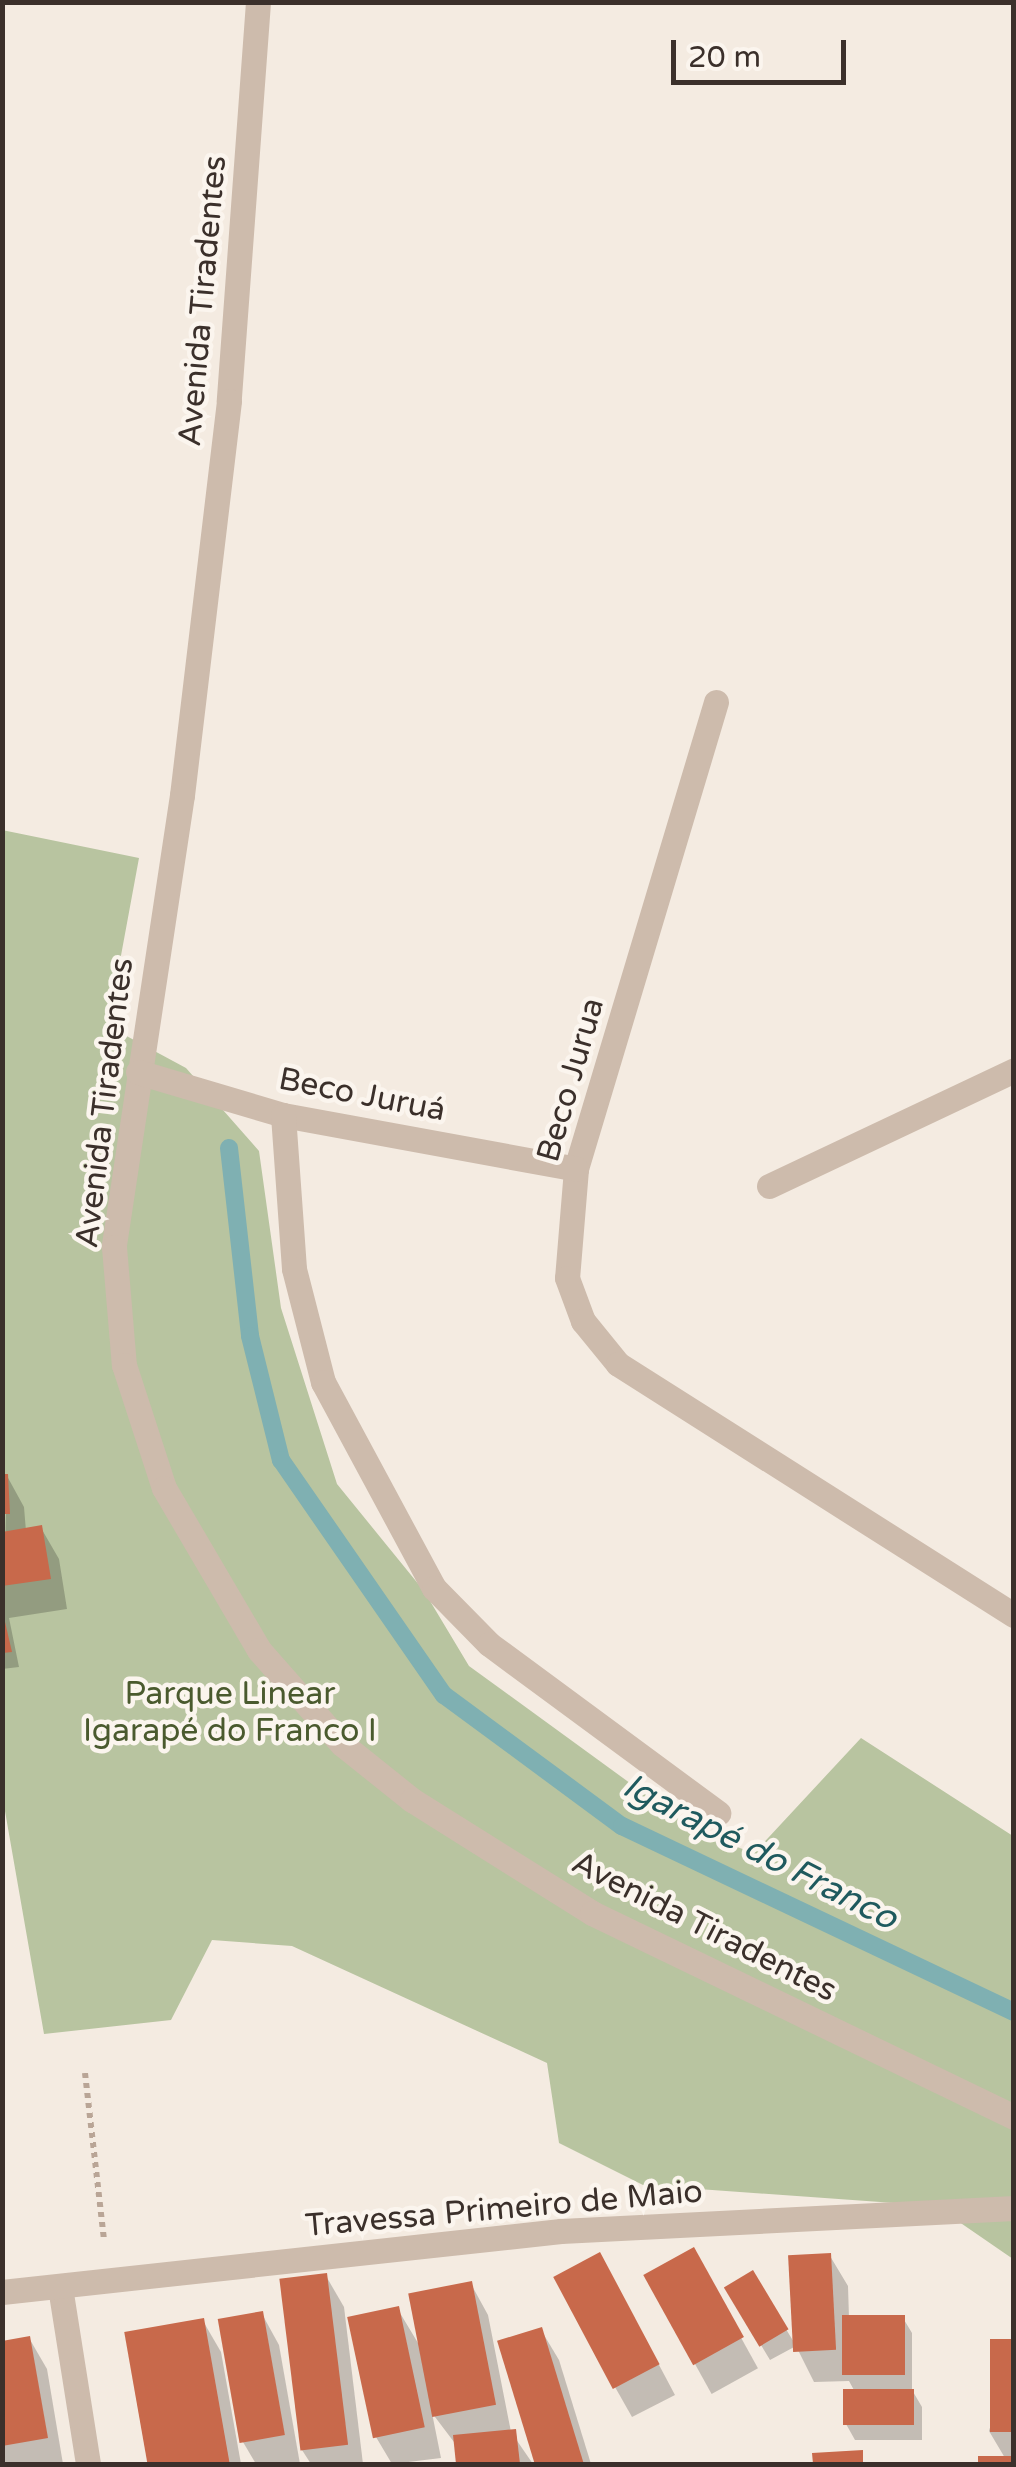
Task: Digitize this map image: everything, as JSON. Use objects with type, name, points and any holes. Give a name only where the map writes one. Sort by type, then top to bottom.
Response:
[{"type":"street","name":"Avenida Tiradentes","points":[[258,2],[229,401],[182,794],[114,1248],[124,1365],[164,1488],[259,1650],[342,1744],[398,1789],[592,1913],[1014,2117]]},
{"type":"street","name":"Beco Jurua","points":[[716,702],[576,1169],[567,1278],[583,1321],[618,1364],[1014,1616]]},
{"type":"street","points":[[769,1186],[1014,1070]]},
{"type":"street","name":"Beco Juruá","points":[[138,1072],[284,1115],[576,1169]]},
{"type":"street","points":[[284,1115],[294,1269],[322,1382],[434,1588],[502,1654],[718,1813]]},
{"type":"street","name":"Travessa Primeiro de Maio","points":[[2,2292],[561,2231],[1014,2208]]},
{"type":"street","points":[[60,2287],[88,2464]]},
{"type":"path","points":[[85,2073],[108,2281]]},
{"type":"green space","name":"Parque Linear Igarapé do Franco I","points":[[2,830],[139,858],[108,1026],[186,1068],[259,1151],[281,1308],[337,1484],[424,1591],[469,1666],[700,1834],[754,1853],[861,1738],[1013,1836],[1013,2259],[936,2206],[643,2185],[559,2143],[547,2063],[292,1946],[212,1940],[171,2020],[44,2034],[2,1794]]},
{"type":"building","points":[[2,1474],[8,1474],[10,1514],[2,1514]]},
{"type":"building","points":[[42,1525],[51,1579],[2,1586],[2,1532]]},
{"type":"building","points":[[2,1609],[12,1652],[2,1653]]},
{"type":"building","points":[[694,2247],[744,2337],[693,2365],[643,2275]]},
{"type":"building","points":[[600,2252],[660,2364],[613,2389],[553,2277]]},
{"type":"building","points":[[831,2253],[836,2350],[793,2352],[788,2255]]},
{"type":"building","points":[[753,2270],[789,2329],[759,2347],[724,2288]]},
{"type":"building","points":[[327,2273],[348,2445],[300,2451],[279,2279]]},
{"type":"building","points":[[472,2281],[496,2405],[432,2417],[408,2293]]},
{"type":"building","points":[[399,2306],[425,2427],[373,2438],[347,2317]]},
{"type":"building","points":[[263,2311],[285,2435],[240,2443],[218,2319]]},
{"type":"building","points":[[842,2315],[905,2315],[905,2375],[842,2375]]},
{"type":"building","points":[[204,2318],[230,2464],[147,2464],[124,2332]]},
{"type":"building","points":[[542,2327],[584,2464],[535,2464],[497,2341]]},
{"type":"building","points":[[30,2336],[48,2438],[2,2446],[2,2341]]},
{"type":"building","points":[[990,2339],[1014,2339],[1014,2432],[990,2432]]},
{"type":"building","points":[[843,2389],[914,2389],[914,2425],[843,2425]]},
{"type":"building","points":[[516,2429],[520,2464],[456,2464],[453,2435]]},
{"type":"building","points":[[863,2450],[863,2464],[813,2464],[812,2453]]},
{"type":"building","points":[[978,2456],[1014,2456],[1014,2464],[978,2464]]},
{"type":"waterway","name":"Igarapé do Franco","points":[[229,1148],[250,1336],[281,1460],[444,1695],[622,1826],[1014,2012]]}]
